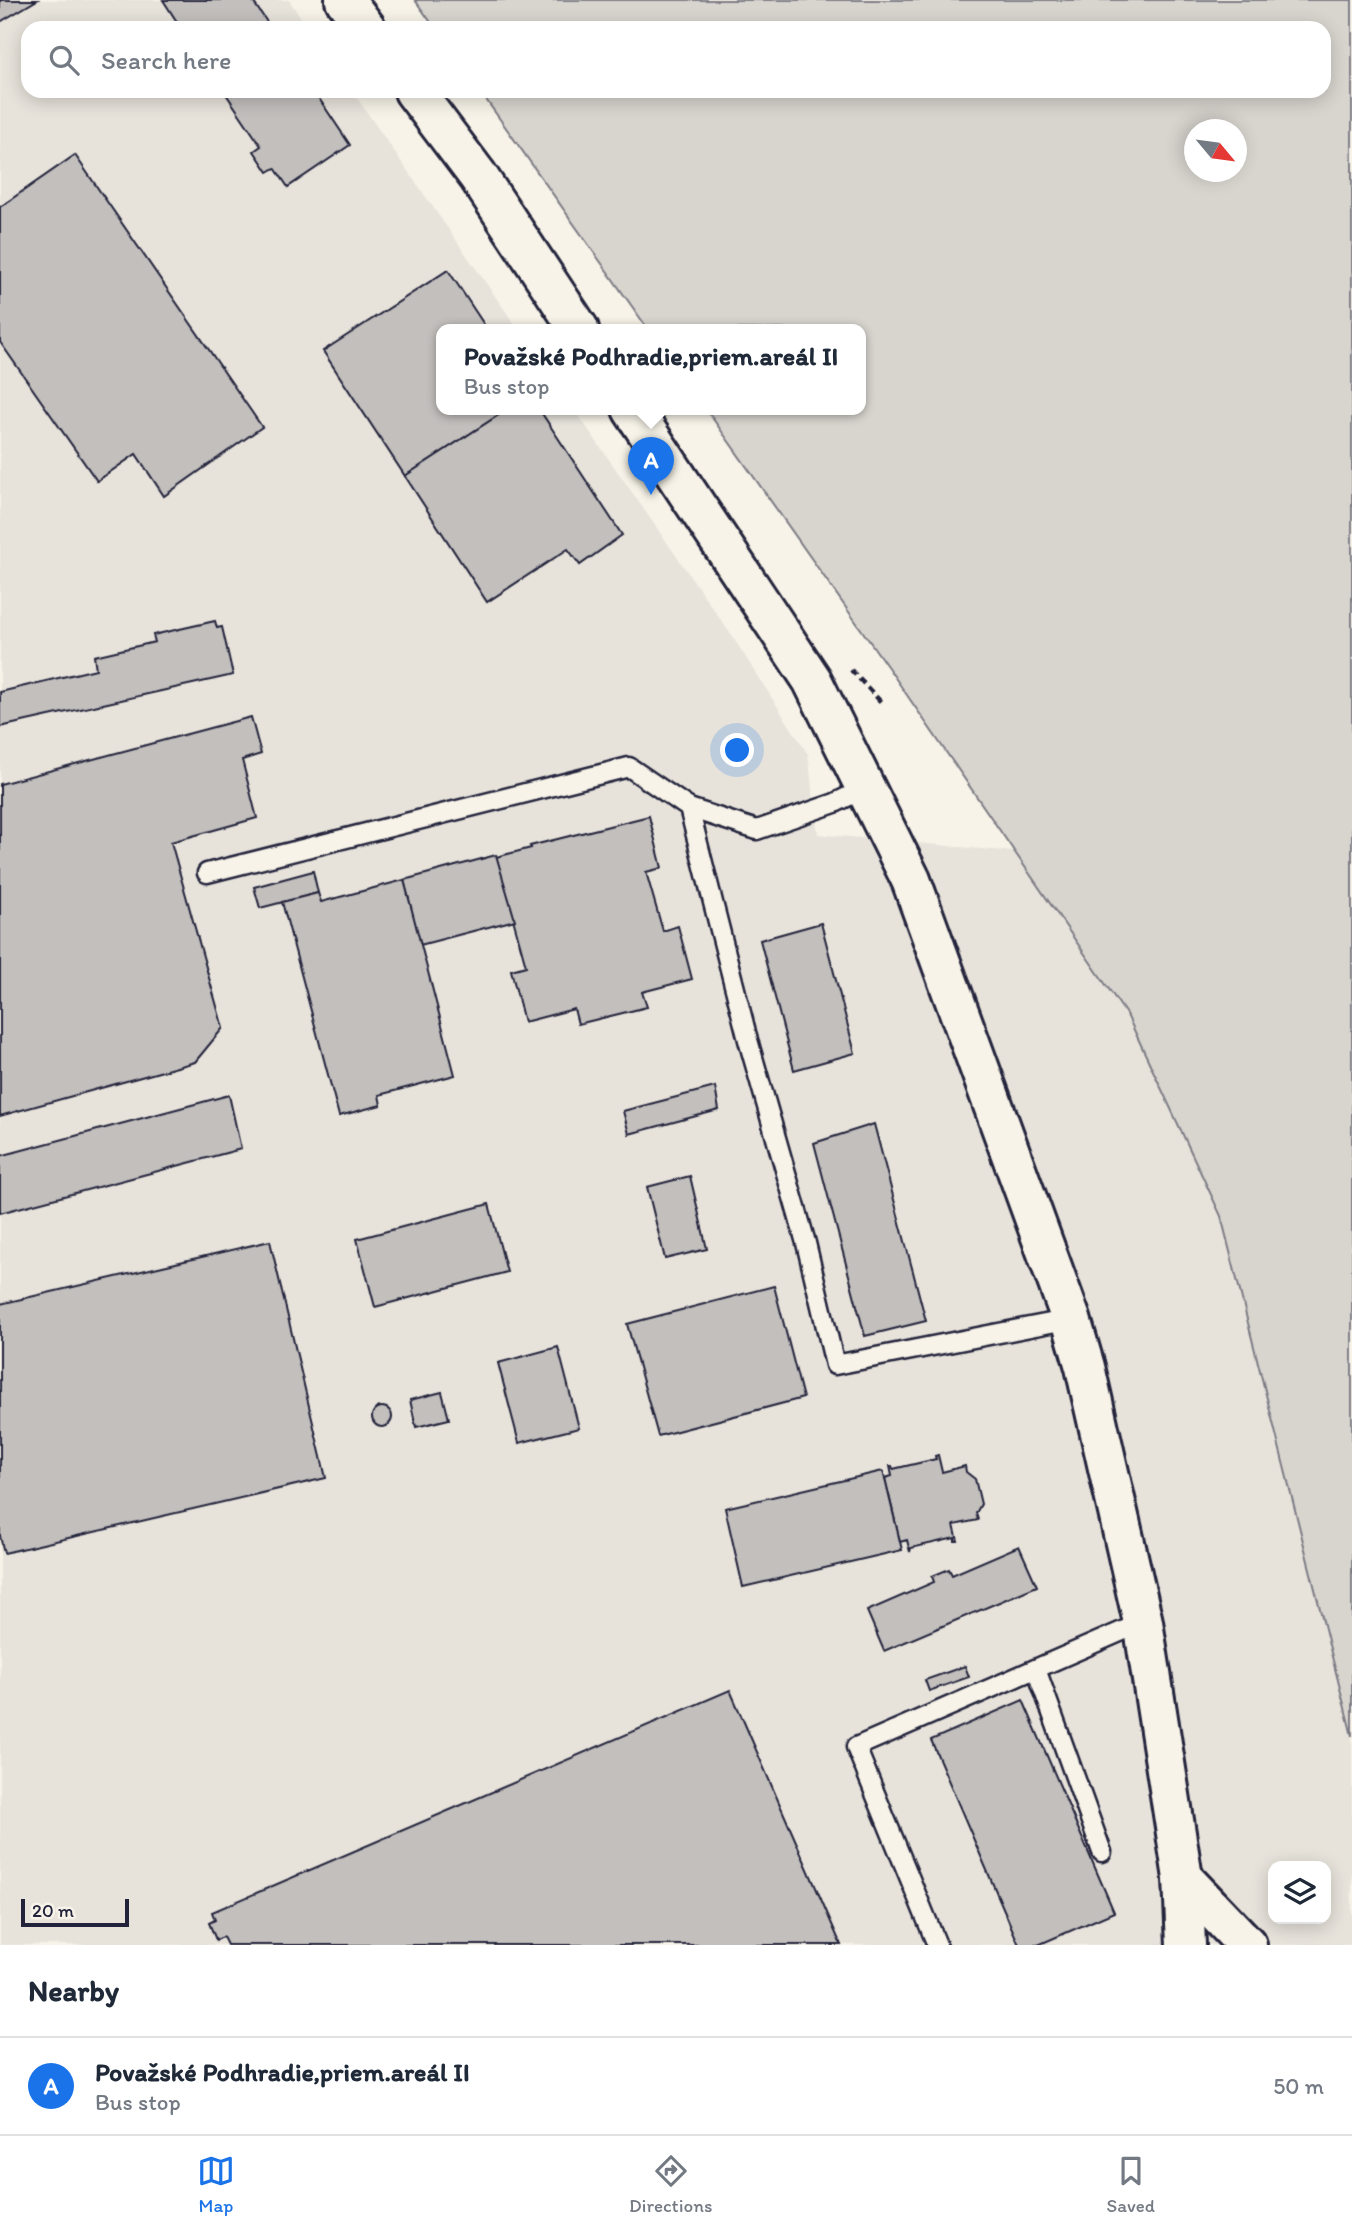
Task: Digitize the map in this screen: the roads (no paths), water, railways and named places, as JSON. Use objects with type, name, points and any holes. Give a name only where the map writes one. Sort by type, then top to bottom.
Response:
[{"type":"main road","points":[[345,0],[361,21]]},
{"type":"main road","points":[[419,98],[478,176],[576,324]]},
{"type":"main road","points":[[636,415],[812,680],[911,880],[1071,1319],[1085,1367],[1143,1622],[1183,1878],[1186,1945]]},
{"type":"main road","points":[[1183,1878],[1247,1945]]},
{"type":"lane","points":[[207,873],[629,767],[689,808],[757,830],[835,803],[865,788]]},
{"type":"lane","points":[[689,808],[748,1040],[806,1243],[835,1365],[1071,1319]]},
{"type":"lane","points":[[937,1945],[856,1748],[1143,1622]]},
{"type":"lane","points":[[1036,1669],[1102,1852]]},
{"type":"place","name":"Považské Podhradie,priem.areál II","points":[[651,495]]}]
